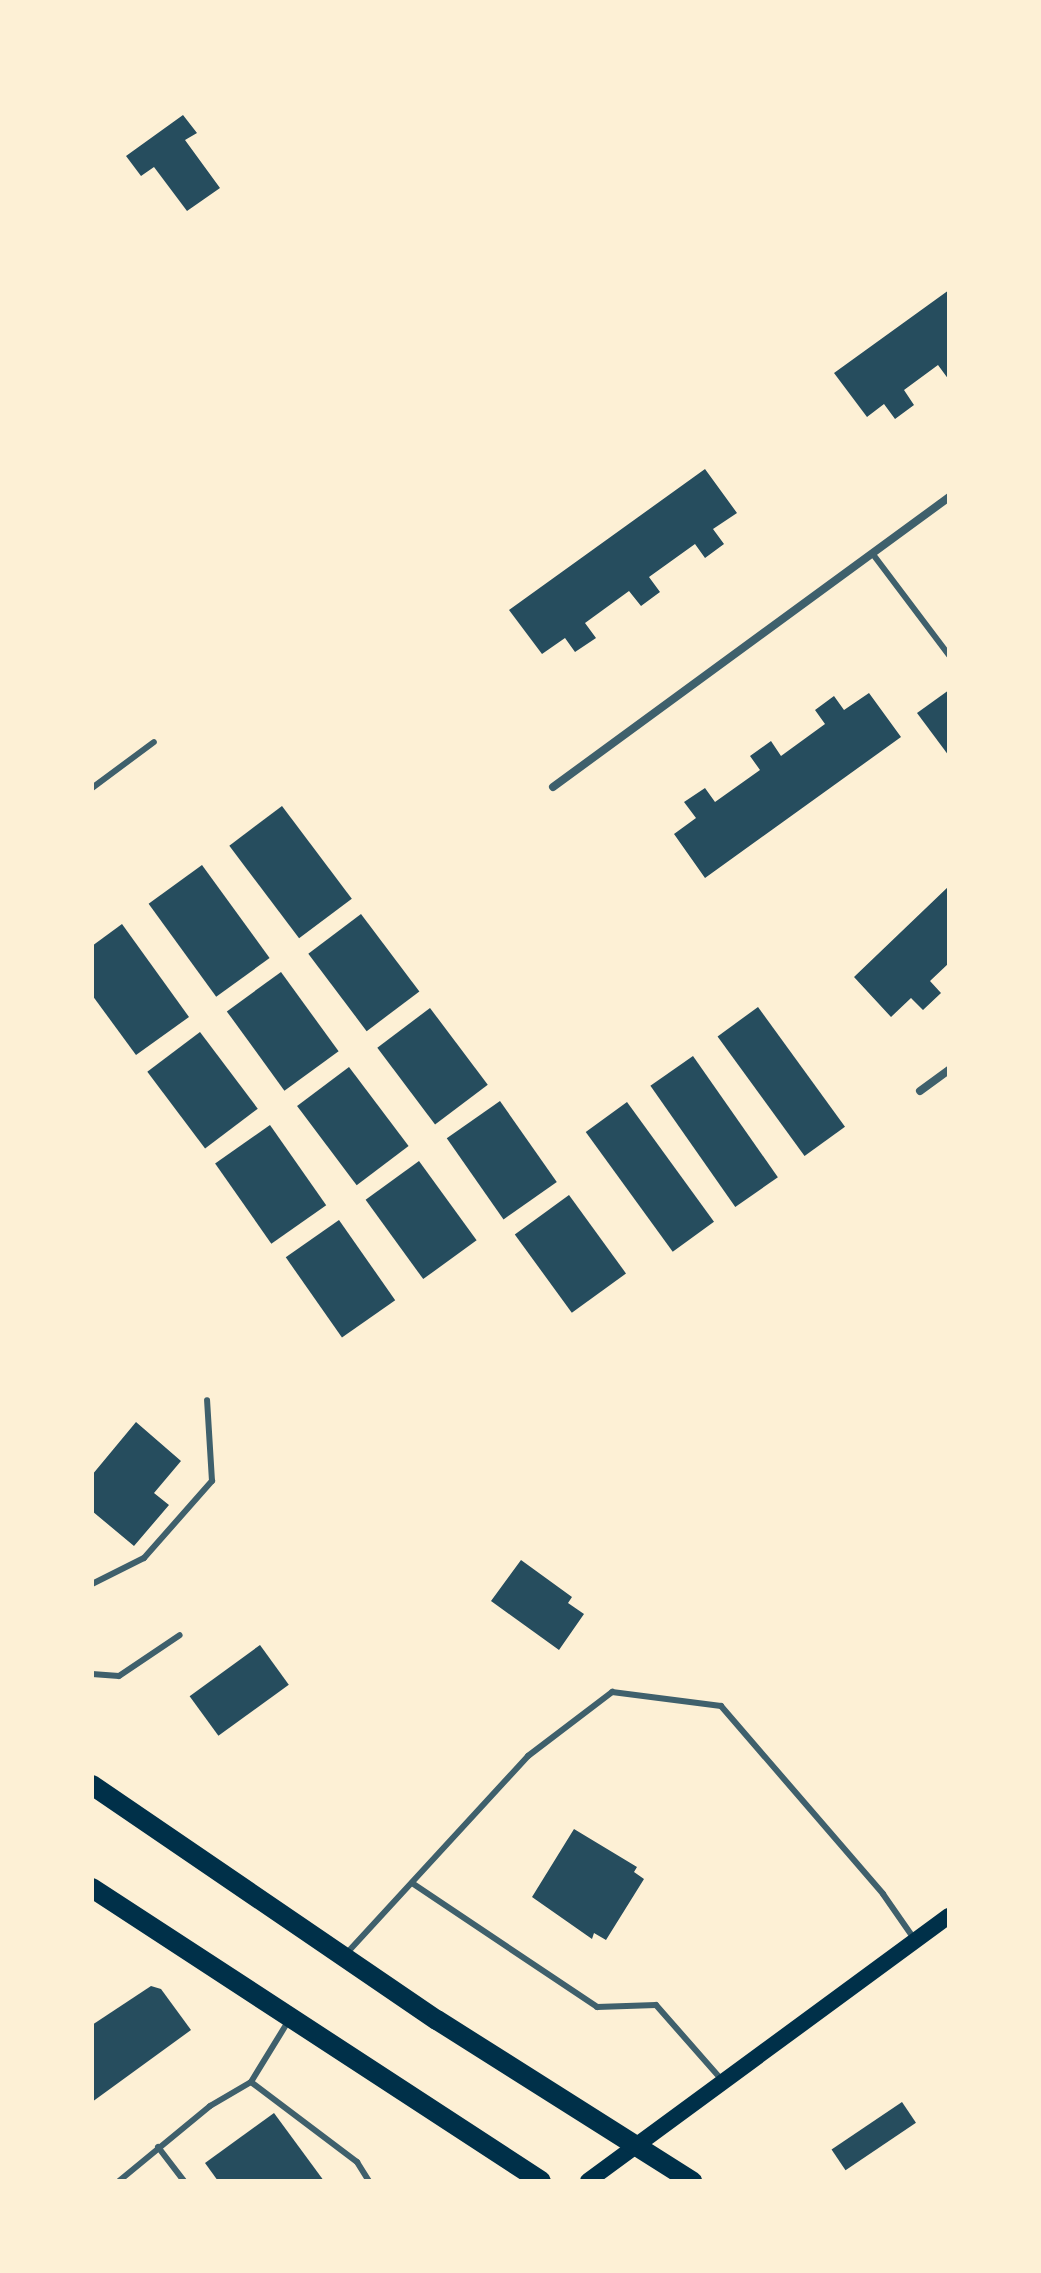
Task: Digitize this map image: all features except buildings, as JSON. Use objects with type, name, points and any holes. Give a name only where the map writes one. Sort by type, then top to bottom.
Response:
[{"type":"main road","points":[[92,1785],[343,1957],[692,2181]]},
{"type":"main road","points":[[92,1888],[541,2181]]},
{"type":"main road","points":[[588,2181],[949,1916]]},
{"type":"street","points":[[553,787],[949,497]]},
{"type":"street","points":[[920,1091],[949,1070]]},
{"type":"lane","points":[[872,553],[949,655]]},
{"type":"lane","points":[[92,788],[154,742]]},
{"type":"lane","points":[[92,1584],[144,1558],[212,1481],[207,1400]]},
{"type":"lane","points":[[92,1674],[119,1676],[180,1635]]},
{"type":"lane","points":[[343,1957],[528,1756],[612,1692],[721,1706],[883,1894],[916,1941]]},
{"type":"lane","points":[[412,1883],[597,2007],[656,2005],[724,2082]]},
{"type":"lane","points":[[119,2181],[158,2147],[251,2082],[291,2017]]},
{"type":"lane","points":[[251,2082],[357,2162],[369,2181]]},
{"type":"lane","points":[[158,2147],[184,2181]]}]
